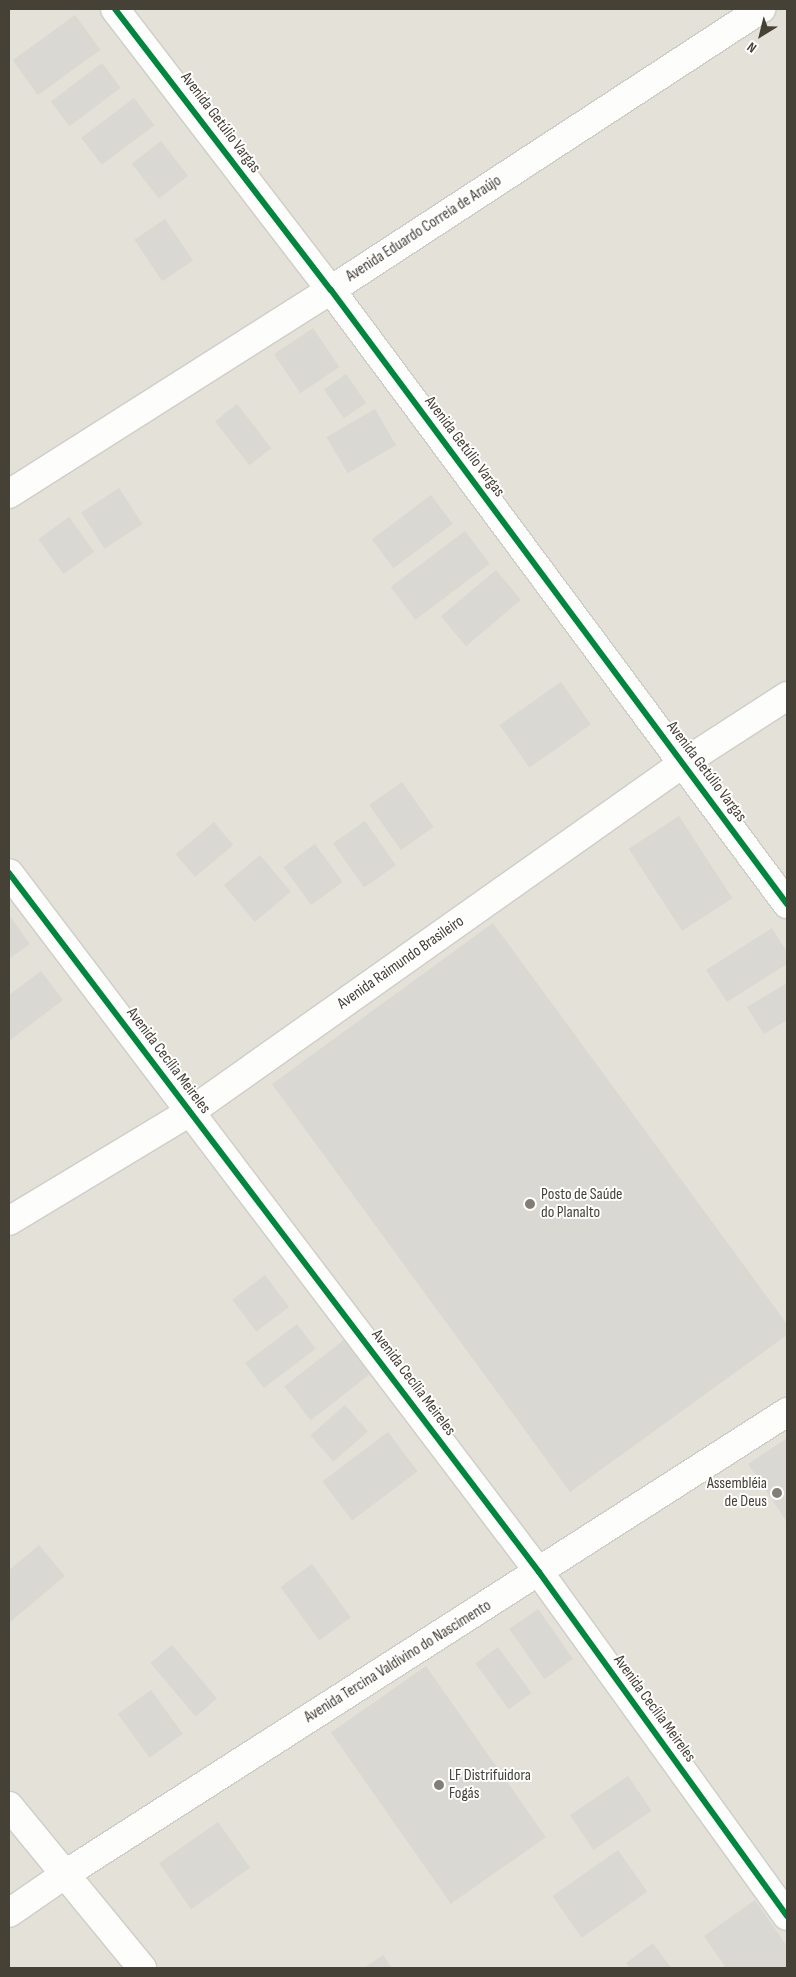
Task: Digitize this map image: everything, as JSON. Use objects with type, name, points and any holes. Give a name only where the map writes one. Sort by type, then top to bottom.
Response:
[{"type":"street","name":"Avenida Getúlio Vargas","points":[[115,9],[331,290],[787,904]]},
{"type":"street","name":"Avenida Eduardo Correia de Araújo","points":[[9,494],[331,290],[761,9]]},
{"type":"street","name":"Avenida Raimundo Brasileiro","points":[[9,1221],[190,1112],[682,764],[787,696]]},
{"type":"street","name":"Avenida Cecília Meireles","points":[[9,873],[539,1572],[787,1916]]},
{"type":"street","name":"Avenida Tercina Valdivino do Nascimento","points":[[9,1914],[64,1875],[787,1412]]},
{"type":"street","points":[[9,1806],[142,1968]]},
{"type":"shaded area","points":[[9,9],[787,9],[787,1968],[9,1968]]},
{"type":"building","points":[[75,15],[100,50],[38,95],[13,60]]},
{"type":"building","points":[[102,63],[121,88],[70,126],[51,102]]},
{"type":"building","points":[[134,98],[154,125],[102,165],[81,138]]},
{"type":"building","points":[[161,141],[188,176],[159,198],[132,164]]},
{"type":"building","points":[[165,219],[193,260],[162,281],[134,240]]},
{"type":"building","points":[[313,328],[339,367],[300,393],[274,354]]},
{"type":"building","points":[[346,374],[366,403],[344,418],[324,389]]},
{"type":"building","points":[[237,404],[271,448],[249,465],[215,421]]},
{"type":"building","points":[[375,409],[396,445],[348,473],[327,437]]},
{"type":"building","points":[[119,488],[142,524],[105,549],[81,513]]},
{"type":"building","points":[[431,495],[453,524],[394,568],[372,540]]},
{"type":"building","points":[[69,517],[94,552],[64,574],[38,539]]},
{"type":"building","points":[[465,531],[490,564],[415,620],[391,587]]},
{"type":"building","points":[[496,570],[521,600],[466,646],[441,616]]},
{"type":"building","points":[[561,682],[591,725],[529,768],[500,725]]},
{"type":"building","points":[[402,782],[434,827],[401,850],[369,805]]},
{"type":"building","points":[[679,816],[732,898],[682,931],[629,849]]},
{"type":"building","points":[[365,821],[396,865],[364,888],[333,843]]},
{"type":"building","points":[[214,822],[233,845],[195,877],[176,854]]},
{"type":"building","points":[[315,844],[343,882],[311,905],[283,867]]},
{"type":"building","points":[[260,855],[291,892],[255,922],[224,885]]},
{"type":"building","points":[[9,915],[30,944],[9,959]]},
{"type":"building","name":"Posto de Saúde do Planalto","points":[[493,923],[787,1324],[787,1335],[570,1492],[272,1084]]},
{"type":"building","points":[[772,928],[787,952],[787,964],[727,1002],[706,970]]},
{"type":"building","points":[[41,971],[63,1000],[9,1041],[9,995]]},
{"type":"building","points":[[787,983],[787,1020],[764,1034],[747,1007]]},
{"type":"building","points":[[265,1275],[289,1307],[256,1332],[232,1300]]},
{"type":"building","points":[[297,1324],[316,1349],[264,1388],[245,1363]]},
{"type":"building","points":[[345,1339],[371,1373],[311,1420],[284,1386]]},
{"type":"building","points":[[345,1405],[368,1431],[333,1462],[310,1435]]},
{"type":"building","points":[[388,1432],[417,1471],[352,1520],[323,1481]]},
{"type":"building","name":"Assembléia de Deus","points":[[787,1438],[787,1522],[748,1464]]},
{"type":"building","points":[[39,1545],[65,1576],[9,1623],[9,1570]]},
{"type":"building","points":[[312,1564],[351,1617],[319,1640],[280,1587]]},
{"type":"building","points":[[538,1609],[573,1659],[544,1679],[509,1629]]},
{"type":"building","points":[[172,1645],[217,1699],[196,1717],[151,1663]]},
{"type":"building","points":[[498,1647],[532,1693],[509,1710],[475,1663]]},
{"type":"building","name":"LF Distrifuidora Fogás","points":[[426,1666],[546,1837],[451,1904],[331,1733]]},
{"type":"building","points":[[151,1690],[183,1734],[150,1758],[118,1714]]},
{"type":"building","points":[[628,1776],[651,1811],[593,1850],[570,1815]]},
{"type":"building","points":[[218,1822],[250,1868],[191,1909],[159,1863]]},
{"type":"building","points":[[618,1850],[647,1892],[582,1938],[552,1896]]},
{"type":"building","points":[[755,1900],[787,1946],[787,1968],[726,1968],[704,1936]]},
{"type":"building","points":[[653,1943],[671,1968],[630,1968],[626,1963]]},
{"type":"building","points":[[383,1955],[392,1968],[364,1968]]},
{"type":"cycle path","points":[[115,9],[331,290],[787,904]]},
{"type":"cycle path","points":[[9,873],[539,1572],[787,1916]]},
{"type":"place","name":"Posto de Saúde do Planalto","points":[[530,1204]]},
{"type":"place","name":"Assembléia de Deus","points":[[777,1493]]},
{"type":"place","name":"LF Distrifuidora Fogás","points":[[439,1785]]}]
